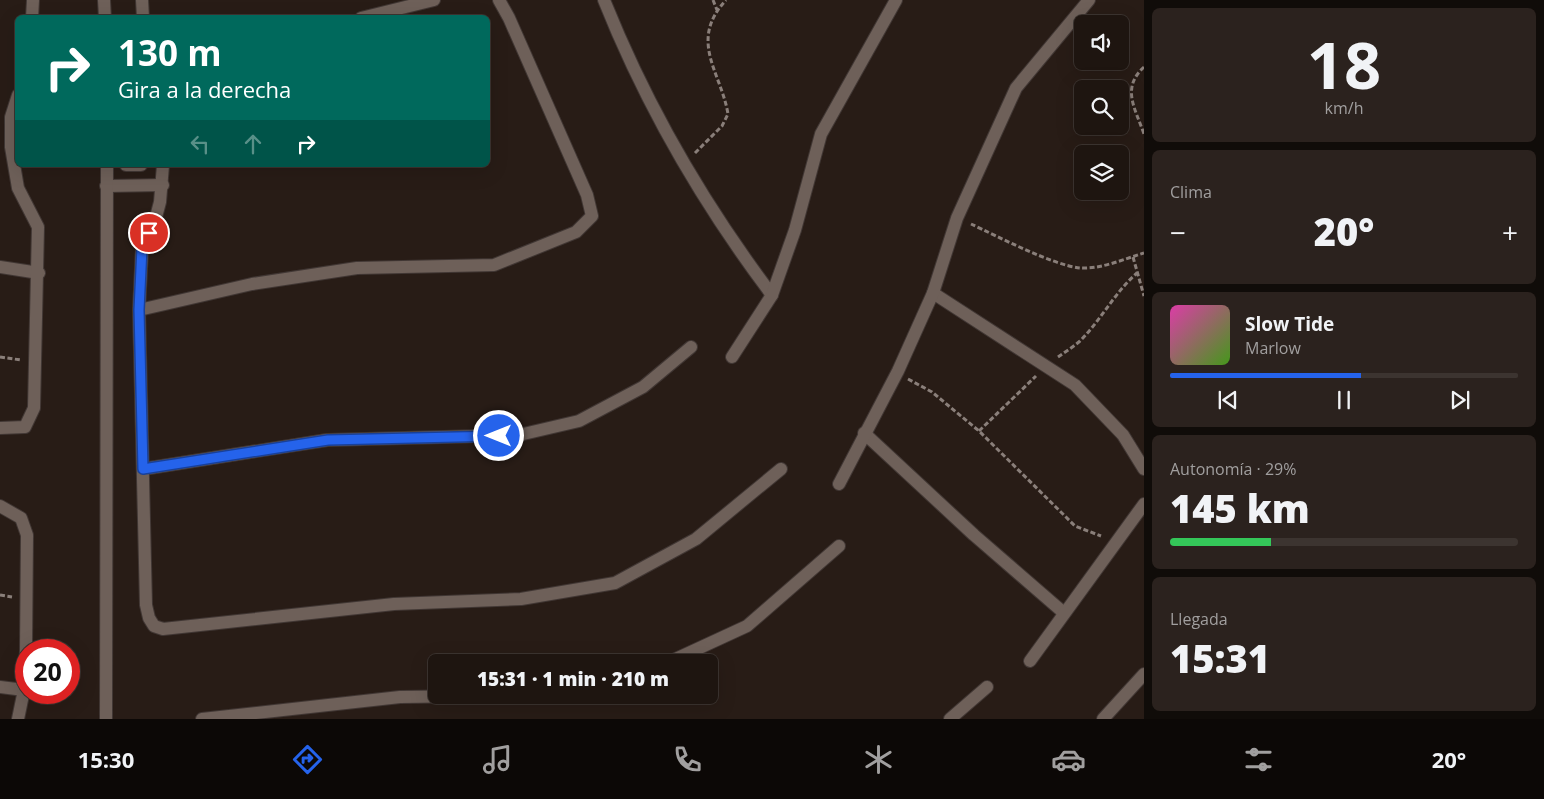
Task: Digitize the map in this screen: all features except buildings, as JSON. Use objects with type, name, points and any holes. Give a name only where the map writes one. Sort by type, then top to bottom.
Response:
[{"type":"street","points":[[32,15],[33,0]]},
{"type":"street","points":[[104,0],[104,15]]},
{"type":"street","points":[[142,0],[143,15]]},
{"type":"street","points":[[373,15],[434,0]]},
{"type":"street","points":[[139,310],[252,284],[357,268],[494,265],[576,232],[592,216],[588,195],[509,18],[499,0]]},
{"type":"street","points":[[604,0],[621,43],[684,164],[738,250],[772,295]]},
{"type":"street","points":[[732,357],[772,295],[795,230],[821,134],[896,0]]},
{"type":"street","points":[[839,484],[898,371],[933,293],[957,218],[1016,88],[1089,0]]},
{"type":"street","points":[[14,117],[14,147]]},
{"type":"street","points":[[0,428],[25,427],[34,408],[39,274],[38,228],[18,188],[16,167]]},
{"type":"street","points":[[106,719],[107,167]]},
{"type":"street","points":[[163,167],[163,185],[156,217],[142,248],[139,310],[146,605],[148,618],[154,626],[163,629],[394,604],[521,599],[615,583],[696,539],[781,469]]},
{"type":"street","points":[[106,186],[163,185]]},
{"type":"street","points":[[0,267],[39,274]]},
{"type":"street","points":[[933,293],[1075,385],[1116,428],[1144,469]]},
{"type":"street","points":[[143,469],[328,440],[519,435],[579,421],[643,387],[691,348]]},
{"type":"street","points":[[864,433],[974,535],[1064,613]]},
{"type":"street","points":[[1030,661],[1144,504]]},
{"type":"street","points":[[0,506],[21,518],[27,535],[26,639]]},
{"type":"street","points":[[686,654],[747,626],[839,546]]},
{"type":"street","points":[[1103,719],[1144,674]]},
{"type":"street","points":[[0,687],[15,689]]},
{"type":"street","points":[[950,719],[987,687]]},
{"type":"street","points":[[202,719],[400,697],[428,697]]},
{"type":"street","points":[[18,719],[21,704]]},
{"type":"path","points":[[713,0],[716,10]]},
{"type":"path","points":[[684,164],[722,126],[728,114],[709,55],[710,24],[716,10],[726,0]]},
{"type":"path","points":[[1144,67],[1135,75],[1131,83],[1131,95],[1144,134]]},
{"type":"path","points":[[957,218],[1072,266],[1100,267],[1144,253]]},
{"type":"path","points":[[1133,256],[1144,296]]},
{"type":"path","points":[[979,431],[1046,366],[1079,342],[1114,300],[1124,284],[1138,273]]},
{"type":"path","points":[[898,371],[915,384],[932,392],[979,431],[1075,526],[1116,542]]},
{"type":"route","points":[[149,233],[142,248],[139,310],[143,469],[328,440],[499,436]]}]
